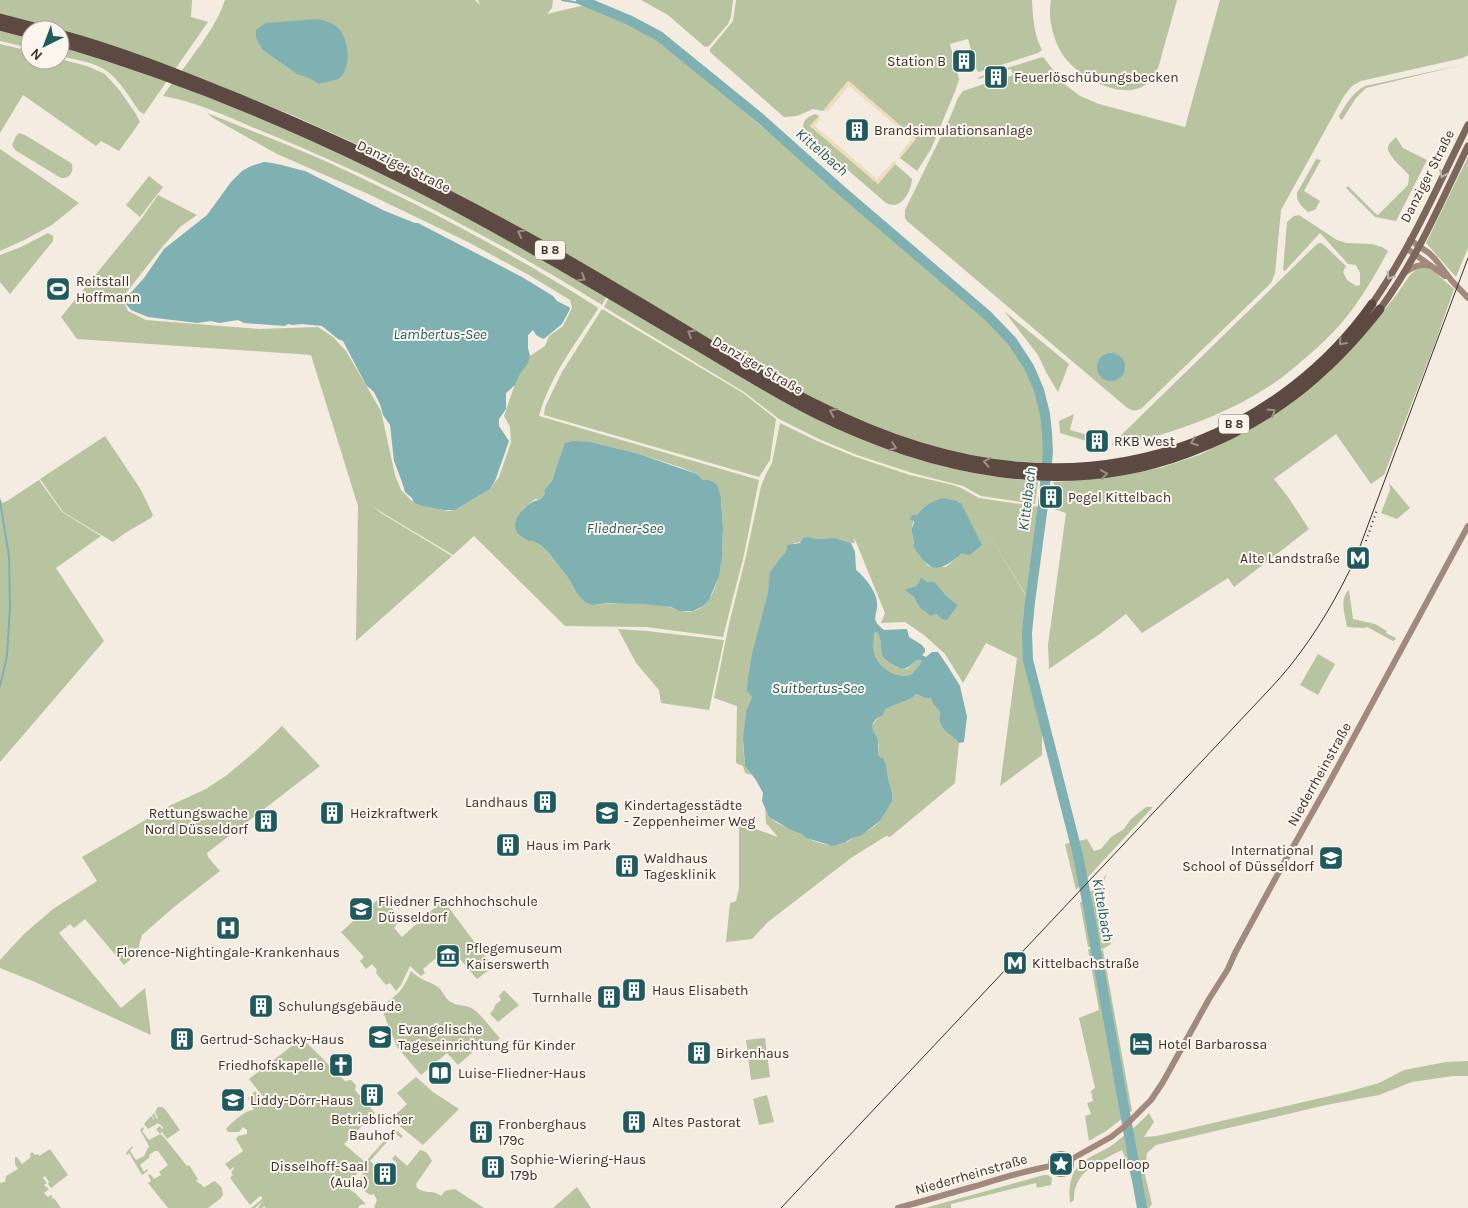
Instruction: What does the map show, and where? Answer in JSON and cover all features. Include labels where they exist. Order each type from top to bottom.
[{"type":"highway","points":[[0,18],[20,23]]},
{"type":"highway","points":[[0,26],[20,31]]},
{"type":"highway","name":"Danziger Straße","points":[[70,37],[193,80],[289,119],[453,196],[521,233],[768,379],[820,407],[866,427],[953,457],[1035,472]]},
{"type":"highway","name":"Danziger Straße","points":[[70,45],[138,67],[197,89],[380,168],[450,203],[517,240],[764,386],[816,414],[872,439],[911,453],[951,464],[992,472],[1056,472],[1097,475],[1138,469],[1175,458],[1212,444],[1246,428],[1278,408],[1314,380],[1341,354],[1380,309]]},
{"type":"highway","name":"Danziger Straße","points":[[1056,472],[1137,460],[1172,450],[1243,420],[1274,400],[1319,365],[1347,336],[1372,304]]},
{"type":"main road","name":"Danziger Straße","points":[[1372,304],[1406,248],[1468,125]]},
{"type":"main road","name":"Danziger Straße","points":[[1380,309],[1419,246],[1468,146]]},
{"type":"main road","name":"Danziger Straße","points":[[1410,240],[1435,259],[1468,298]]},
{"type":"main road","name":"Danziger Straße","points":[[1406,248],[1452,281]]},
{"type":"main road","points":[[1404,273],[1414,266],[1423,264],[1433,267]]},
{"type":"main road","name":"Niederrheinstraße","points":[[1070,1160],[1117,1132],[1133,1119],[1151,1100],[1164,1082],[1209,999],[1228,969],[1468,526]]},
{"type":"main road","name":"Niederrheinstraße","points":[[1056,1154],[1065,1154],[1070,1160],[1069,1171],[1062,1174],[1055,1172],[1051,1166],[1051,1160],[1056,1154]]},
{"type":"main road","name":"Niederrheinstraße","points":[[898,1208],[1007,1175],[1051,1166]]},
{"type":"green space","points":[[0,0],[192,0],[191,17],[208,22],[144,114],[139,111],[121,85],[108,72],[91,64],[70,59],[70,20],[20,20],[20,46],[0,41]]},
{"type":"green space","points":[[225,0],[475,0],[480,5],[478,0],[553,0],[552,8],[547,14],[585,5],[655,36],[986,317],[1008,339],[1028,370],[1040,400],[1045,431],[1045,463],[993,460],[955,453],[915,442],[822,403],[769,375],[523,229],[385,157],[292,115],[181,72],[211,29]]},
{"type":"green space","points":[[641,0],[733,0],[731,17],[728,24],[709,46],[705,47],[668,15]]},
{"type":"green space","points":[[736,0],[1032,0],[1033,20],[1042,50],[1038,53],[979,72],[977,71],[968,39],[950,44],[959,79],[931,149],[917,171],[900,158],[916,139],[848,81],[823,111],[813,109],[797,116],[784,117],[710,52],[710,49],[733,21]]},
{"type":"green space","points":[[1051,0],[1177,0],[1155,74],[1142,87],[1123,90],[1102,85],[1082,74],[1067,60],[1058,46],[1050,20]]},
{"type":"green space","points":[[1220,0],[1468,0],[1468,55],[1463,58],[1361,81],[1352,86],[1344,96],[1281,210],[1275,273],[1271,283],[1142,408],[1138,410],[1129,409],[907,221],[905,210],[963,91],[987,83],[988,85],[1013,75],[1011,69],[978,79],[979,77],[1042,57],[1063,83],[1080,96],[1099,104],[1185,127]]},
{"type":"green space","points":[[0,44],[20,49],[20,70],[70,70],[70,62],[87,66],[105,74],[120,91],[140,122],[119,151],[101,141],[96,146],[23,95],[0,133]]},
{"type":"green space","points":[[1466,64],[1366,88],[1356,98],[1342,120],[1340,119],[1339,116],[1350,99],[1365,86]]},
{"type":"green space","points":[[172,83],[347,155],[416,188],[607,296],[602,305],[480,234],[355,171],[216,112],[190,102],[163,96]]},
{"type":"green space","points":[[207,113],[309,154],[393,193],[530,266],[597,307],[598,309],[550,387],[539,416],[759,480],[744,555],[723,637],[646,627],[565,626],[474,536],[453,555],[370,504],[381,513],[452,556],[356,641],[358,506],[311,355],[77,339],[61,317],[141,219],[158,195],[197,215],[180,227],[122,298],[128,311],[146,320],[259,329],[318,327],[333,337],[346,351],[381,411],[395,475],[401,490],[414,503],[448,511],[455,510],[490,489],[499,477],[511,442],[510,427],[504,416],[515,384],[530,356],[545,346],[549,336],[563,326],[572,308],[570,300],[468,242],[366,193],[277,154]],"holes":[[[591,442],[636,453],[680,467],[697,474],[703,480],[709,480],[721,499],[723,539],[717,583],[704,605],[694,611],[639,603],[592,605],[576,592],[569,579],[549,553],[533,541],[522,510],[535,499],[540,500],[545,492],[544,490],[552,481],[557,468]]]},
{"type":"green space","points":[[815,114],[819,116],[810,126],[878,184],[895,164],[910,177],[912,179],[910,189],[904,199],[896,204],[886,203],[805,133],[803,126],[805,121]]},
{"type":"green space","points":[[19,133],[71,163],[71,174],[61,178],[15,150],[12,145]]},
{"type":"green space","points":[[1396,137],[1403,148],[1427,160],[1396,221],[1375,217],[1346,188],[1348,186],[1378,215],[1408,185],[1409,175],[1388,150],[1389,144]]},
{"type":"green space","points":[[0,149],[79,203],[52,225],[0,251]]},
{"type":"green space","points":[[1468,157],[1468,248],[1456,277],[1426,243]]},
{"type":"green space","points":[[1316,159],[1321,160],[1304,191],[1320,201],[1315,210],[1308,212],[1298,201],[1297,193]]},
{"type":"green space","points":[[149,176],[163,187],[140,217],[126,205]]},
{"type":"green space","points":[[1299,215],[1337,240],[1347,243],[1372,244],[1388,251],[1368,286],[1344,320],[1334,332],[1289,372],[1242,402],[1214,416],[1170,432],[1111,445],[1317,244],[1323,244],[1346,266],[1343,272],[1347,280],[1356,286],[1360,285],[1360,273],[1356,265],[1348,264],[1320,233],[1285,271],[1283,270],[1287,222],[1294,216]]},
{"type":"green space","points":[[48,233],[53,236],[53,241],[10,294],[0,282],[0,255]]},
{"type":"green space","points":[[1419,267],[1432,270],[1454,289],[1384,475],[1371,484],[1336,434],[1274,479],[1309,529],[1234,587],[1228,578],[1142,633],[1126,614],[1049,669],[1048,645],[1066,513],[1051,508],[1056,490],[1053,482],[1083,480],[1160,468],[1199,455],[1239,435],[1281,410],[1326,375],[1370,328],[1410,275]]},
{"type":"green space","points":[[609,297],[762,389],[910,457],[990,476],[1038,482],[1035,504],[981,496],[963,486],[912,473],[857,455],[819,439],[779,419],[744,392],[604,307]]},
{"type":"green space","points":[[602,309],[743,393],[776,419],[770,460],[759,477],[544,415],[545,407],[562,372]]},
{"type":"green space","points":[[1004,311],[1069,364],[1058,392],[1038,355]]},
{"type":"green space","points":[[1074,414],[1070,430],[1091,436],[1090,442],[1060,433],[1059,421]]},
{"type":"green space","points":[[780,423],[856,457],[910,475],[953,485],[979,498],[1041,507],[1029,600],[986,530],[1029,601],[1026,659],[1044,732],[1042,735],[1042,755],[1000,786],[1017,658],[986,643],[963,683],[945,654],[924,635],[905,622],[881,623],[885,613],[854,537],[855,543],[835,538],[804,538],[802,542],[794,543],[772,569],[753,649],[752,697],[746,711],[743,745],[745,766],[752,775],[745,773],[743,766],[736,763],[737,706],[714,698],[761,486],[772,463]],"holes":[[[925,507],[966,555],[961,554],[946,567],[928,566],[913,546],[913,522],[918,513]],[[921,577],[927,582],[935,582],[958,605],[938,616],[920,608],[908,588],[917,585]]]},
{"type":"green space","points":[[105,436],[141,490],[153,515],[113,542],[63,512],[40,479]]},
{"type":"green space","points":[[39,480],[62,512],[101,536],[56,568],[104,641],[0,762],[0,497],[2,503],[7,501]]},
{"type":"green space","points":[[1389,483],[1410,508],[1397,519],[1381,513],[1390,490]]},
{"type":"green space","points":[[1349,590],[1353,619],[1375,624],[1396,638],[1395,640],[1393,641],[1367,627],[1347,627],[1343,602]]},
{"type":"green space","points":[[618,629],[724,640],[709,710],[661,703],[659,690],[636,663]]},
{"type":"green space","points":[[877,632],[880,636],[882,654],[885,660],[898,668],[907,669],[917,660],[922,661],[912,674],[901,676],[895,674],[879,663],[874,650],[874,633]]},
{"type":"green space","points":[[1318,654],[1335,664],[1318,695],[1300,685]]},
{"type":"green space","points":[[916,694],[925,698],[931,698],[940,712],[939,718],[944,730],[959,743],[955,783],[890,837],[886,836],[851,858],[768,922],[752,939],[726,942],[730,903],[736,901],[739,888],[739,826],[744,825],[778,837],[766,823],[765,807],[767,813],[774,821],[820,843],[835,845],[845,843],[868,831],[880,821],[892,792],[886,764],[878,754],[879,746],[872,725],[885,709],[912,698]]},
{"type":"green space","points":[[282,726],[320,766],[207,853],[208,857],[220,871],[142,935],[138,953],[124,965],[85,919],[74,928],[70,924],[59,933],[121,1008],[145,988],[151,1035],[0,968],[0,960],[24,934],[53,909],[97,881],[82,857],[171,805],[206,789],[227,775]]},
{"type":"green space","points":[[1146,807],[1153,807],[1076,890],[1065,844],[1087,839],[1094,851],[1101,849],[1111,837],[1124,829],[1131,819]]},
{"type":"green space","points":[[1107,874],[1101,887],[1100,897],[1111,944],[1103,949],[1088,947],[1080,903]]},
{"type":"green space","points":[[382,896],[396,913],[393,917],[398,923],[394,928],[402,937],[443,900],[493,967],[477,979],[447,944],[441,949],[442,953],[423,969],[425,973],[421,976],[410,966],[396,991],[390,983],[386,985],[376,973],[377,970],[372,964],[366,969],[360,961],[364,957],[341,932]]},
{"type":"green space","points":[[1088,949],[1103,950],[1132,1111],[1106,1131],[1089,1141],[1085,1116],[1091,1114],[1087,1103],[1093,1101],[1091,1091],[1095,1088],[1079,1018],[1099,1010]]},
{"type":"green space","points":[[411,971],[438,987],[451,1002],[470,1007],[476,1011],[500,1038],[497,1041],[499,1044],[492,1050],[483,1043],[458,1065],[447,1053],[421,1075],[397,1047],[381,1007],[399,992]]},
{"type":"green space","points":[[504,990],[519,1005],[498,1022],[490,1014],[495,1005],[501,1000],[499,996]]},
{"type":"green space","points":[[302,1038],[345,1081],[351,1080],[356,1085],[355,1090],[375,1113],[344,1144],[365,1162],[395,1129],[403,1136],[401,1138],[395,1133],[370,1161],[381,1171],[375,1177],[384,1183],[394,1171],[392,1169],[397,1163],[392,1159],[395,1155],[407,1166],[420,1150],[424,1151],[432,1161],[416,1184],[417,1188],[441,1196],[445,1191],[455,1189],[484,1208],[375,1208],[377,1200],[374,1194],[370,1195],[360,1184],[361,1177],[368,1165],[358,1171],[350,1188],[366,1204],[360,1205],[358,1208],[265,1208],[265,1206],[258,1208],[263,1201],[255,1208],[251,1208],[262,1197],[260,1196],[250,1205],[230,1178],[233,1175],[231,1172],[234,1169],[233,1167],[230,1170],[225,1164],[243,1151],[236,1139],[238,1136],[247,1134],[247,1130],[243,1127],[239,1132],[228,1132],[226,1129],[244,1114],[254,1110],[248,1098],[255,1091],[259,1097],[255,1105],[264,1098],[249,1079]]},
{"type":"green space","points":[[765,1038],[770,1077],[751,1080],[746,1040]]},
{"type":"green space","points":[[1468,1061],[1468,1076],[1453,1076],[1412,1082],[1379,1095],[1326,1105],[1156,1145],[1147,1153],[1145,1175],[1152,1204],[1149,1208],[1143,1208],[1139,1201],[1122,1150],[1097,1163],[1083,1174],[1075,1190],[1074,1200],[1070,1203],[1071,1180],[1079,1165],[1111,1146],[1149,1113],[1154,1122],[1144,1137],[1157,1136],[1347,1092],[1379,1083],[1404,1070],[1446,1062]]},
{"type":"green space","points":[[416,1077],[433,1092],[459,1109],[423,1145],[391,1119],[407,1104],[397,1093]]},
{"type":"green space","points":[[767,1095],[774,1122],[759,1125],[753,1099]]},
{"type":"green space","points":[[158,1107],[165,1109],[180,1130],[167,1139],[162,1132],[160,1134],[156,1129],[160,1126],[162,1130],[163,1127],[158,1123],[148,1129],[144,1124],[151,1116],[155,1121],[152,1115],[154,1113],[158,1118],[155,1112]]},
{"type":"green space","points":[[143,1127],[142,1131],[149,1140],[160,1134],[163,1136],[187,1166],[189,1165],[198,1179],[196,1181],[203,1187],[215,1181],[222,1188],[223,1195],[220,1199],[208,1208],[168,1208],[148,1183],[151,1181],[148,1175],[150,1174],[154,1179],[161,1175],[159,1172],[168,1165],[158,1151],[149,1155],[150,1157],[140,1165],[144,1172],[147,1169],[148,1171],[142,1175],[129,1153],[127,1155],[126,1153],[132,1146],[130,1151],[136,1160],[144,1156],[149,1146],[140,1130]]},
{"type":"green space","points":[[50,1149],[68,1175],[51,1188],[45,1176],[43,1178],[47,1183],[44,1185],[49,1189],[44,1193],[48,1197],[51,1195],[53,1197],[51,1198],[54,1198],[61,1208],[0,1208],[0,1183],[5,1182],[6,1176],[18,1169],[15,1164],[15,1157],[22,1164],[31,1157],[30,1154],[32,1152],[39,1156]]},
{"type":"green space","points":[[1044,1175],[1052,1178],[1051,1185],[1037,1188],[1036,1183],[951,1204],[951,1208],[925,1208]]},
{"type":"green space","points":[[577,1187],[591,1208],[553,1208]]},
{"type":"sand","points":[[849,81],[916,139],[900,158],[899,155],[912,139],[849,86],[828,111],[823,111]]},
{"type":"sand","points":[[819,116],[820,119],[815,126],[877,179],[894,161],[896,163],[878,184],[810,126]]},
{"type":"water","points":[[318,19],[327,21],[339,29],[345,40],[348,55],[345,69],[338,79],[319,84],[297,74],[263,50],[256,38],[256,30],[266,23]]},
{"type":"water","name":"Lambertus-See","points":[[264,162],[305,171],[385,211],[418,223],[522,277],[569,307],[570,309],[562,324],[545,338],[543,339],[536,335],[533,330],[528,335],[530,356],[528,363],[515,385],[506,393],[506,409],[499,419],[499,426],[509,441],[495,481],[490,489],[455,510],[443,510],[414,503],[412,498],[405,492],[394,461],[390,425],[383,415],[374,392],[366,385],[343,341],[322,326],[288,324],[285,326],[244,323],[238,320],[219,323],[211,321],[197,323],[148,317],[131,310],[125,303],[127,297],[144,278],[164,249],[207,215],[231,182],[242,171]]},
{"type":"water","points":[[1111,353],[1121,357],[1125,367],[1121,377],[1111,381],[1101,377],[1097,367],[1101,357]]},
{"type":"water","name":"Fliedner-See","points":[[573,441],[591,442],[636,453],[697,474],[703,480],[715,483],[721,498],[722,558],[719,576],[709,600],[703,606],[693,611],[679,611],[671,607],[644,604],[609,603],[592,605],[585,602],[576,592],[569,579],[542,546],[518,534],[515,525],[518,517],[528,505],[536,500],[540,500],[545,493],[544,490],[552,481],[565,443]]},
{"type":"water","points":[[942,498],[961,503],[982,545],[970,555],[961,554],[946,565],[934,567],[924,561],[913,546],[912,530],[914,521],[910,520],[912,515],[917,515],[925,507]]},
{"type":"water","name":"Suitbertus-See","points":[[803,538],[835,538],[851,543],[855,552],[856,570],[863,576],[875,594],[877,608],[875,620],[879,626],[884,630],[907,629],[909,637],[925,649],[922,655],[926,657],[932,652],[938,652],[960,686],[967,717],[964,742],[959,743],[944,730],[939,718],[940,712],[931,698],[925,698],[916,694],[912,698],[885,709],[883,715],[878,717],[872,727],[878,739],[878,754],[886,764],[892,801],[880,821],[862,835],[833,846],[806,838],[769,817],[762,801],[763,793],[745,766],[743,739],[746,711],[752,697],[747,691],[748,678],[753,649],[768,592],[770,573],[787,550],[787,545],[800,543]],"holes":[[[877,632],[879,634],[882,655],[890,663],[904,669],[917,660],[922,661],[912,674],[901,676],[889,671],[879,663],[874,652],[874,633]]]},
{"type":"water","points":[[921,577],[927,582],[935,582],[958,605],[947,620],[942,619],[936,614],[931,616],[920,608],[913,596],[905,590],[916,586]]},
{"type":"waterway","points":[[562,0],[586,3]]},
{"type":"waterway","name":"Kittelbach","points":[[581,0],[629,20],[659,36],[760,118],[987,315],[1012,341],[1029,367],[1039,390],[1045,414],[1048,452],[1027,633],[1028,660],[1077,851],[1142,1208]]},
{"type":"waterway","points":[[0,501],[9,556],[10,606],[7,656],[0,686]]},
{"type":"tram line","points":[[781,1208],[1271,688],[1300,653],[1342,586],[1356,557],[1468,258]]},
{"type":"railway","points":[[1366,541],[1377,510]]},
{"type":"place","name":"Station B","points":[[964,61]]},
{"type":"place","name":"Feuerlöschübungsbecken","points":[[996,77]]},
{"type":"place","name":"Brandsimulationsanlage","points":[[857,130]]},
{"type":"place","name":"Reitstall Hoffmann","points":[[58,289]]},
{"type":"place","name":"RKB West","points":[[1097,441]]},
{"type":"place","name":"Pegel Kittelbach","points":[[1051,497]]},
{"type":"place","name":"Alte Landstraße","points":[[1358,558]]},
{"type":"place","name":"Landhaus","points":[[545,802]]},
{"type":"place","name":"Heizkraftwerk","points":[[332,813]]},
{"type":"place","name":"Kindertagesstädte - Zeppenheimer Weg","points":[[607,813]]},
{"type":"place","name":"Rettungswache Nord Düsseldorf","points":[[266,821]]},
{"type":"place","name":"Haus im Park","points":[[508,845]]},
{"type":"place","name":"International School of Düsseldorf","points":[[1331,858]]},
{"type":"place","name":"Waldhaus Tagesklinik","points":[[627,866]]},
{"type":"place","name":"Fliedner Fachhochschule Düsseldorf","points":[[361,909]]},
{"type":"place","name":"Florence-Nightingale-Krankenhaus","points":[[228,928]]},
{"type":"place","name":"Pflegemuseum Kaiserswerth","points":[[448,956]]},
{"type":"place","name":"Kittelbachstraße","points":[[1015,963]]},
{"type":"place","name":"Haus Elisabeth","points":[[634,990]]},
{"type":"place","name":"Turnhalle","points":[[609,997]]},
{"type":"place","name":"Schulungsgebäude","points":[[261,1006]]},
{"type":"place","name":"Evangelische Tageseinrichtung für Kinder","points":[[380,1037]]},
{"type":"place","name":"Gertrud-Schacky-Haus","points":[[182,1039]]},
{"type":"place","name":"Hotel Barbarossa","points":[[1141,1044]]},
{"type":"place","name":"Birkenhaus","points":[[699,1053]]},
{"type":"place","name":"Friedhofskapelle","points":[[341,1065]]},
{"type":"place","name":"Luise-Fliedner-Haus","points":[[440,1073]]},
{"type":"place","name":"Betrieblicher Bauhof","points":[[372,1095]]},
{"type":"place","name":"Liddy-Dörr-Haus","points":[[233,1100]]},
{"type":"place","name":"Altes Pastorat","points":[[634,1122]]},
{"type":"place","name":"Fronberghaus 179c","points":[[481,1132]]},
{"type":"place","name":"Doppelloop","points":[[1061,1164]]},
{"type":"place","name":"Sophie-Wiering-Haus 179b","points":[[493,1167]]},
{"type":"place","name":"Disselhoff-Saal (Aula)","points":[[385,1174]]}]
